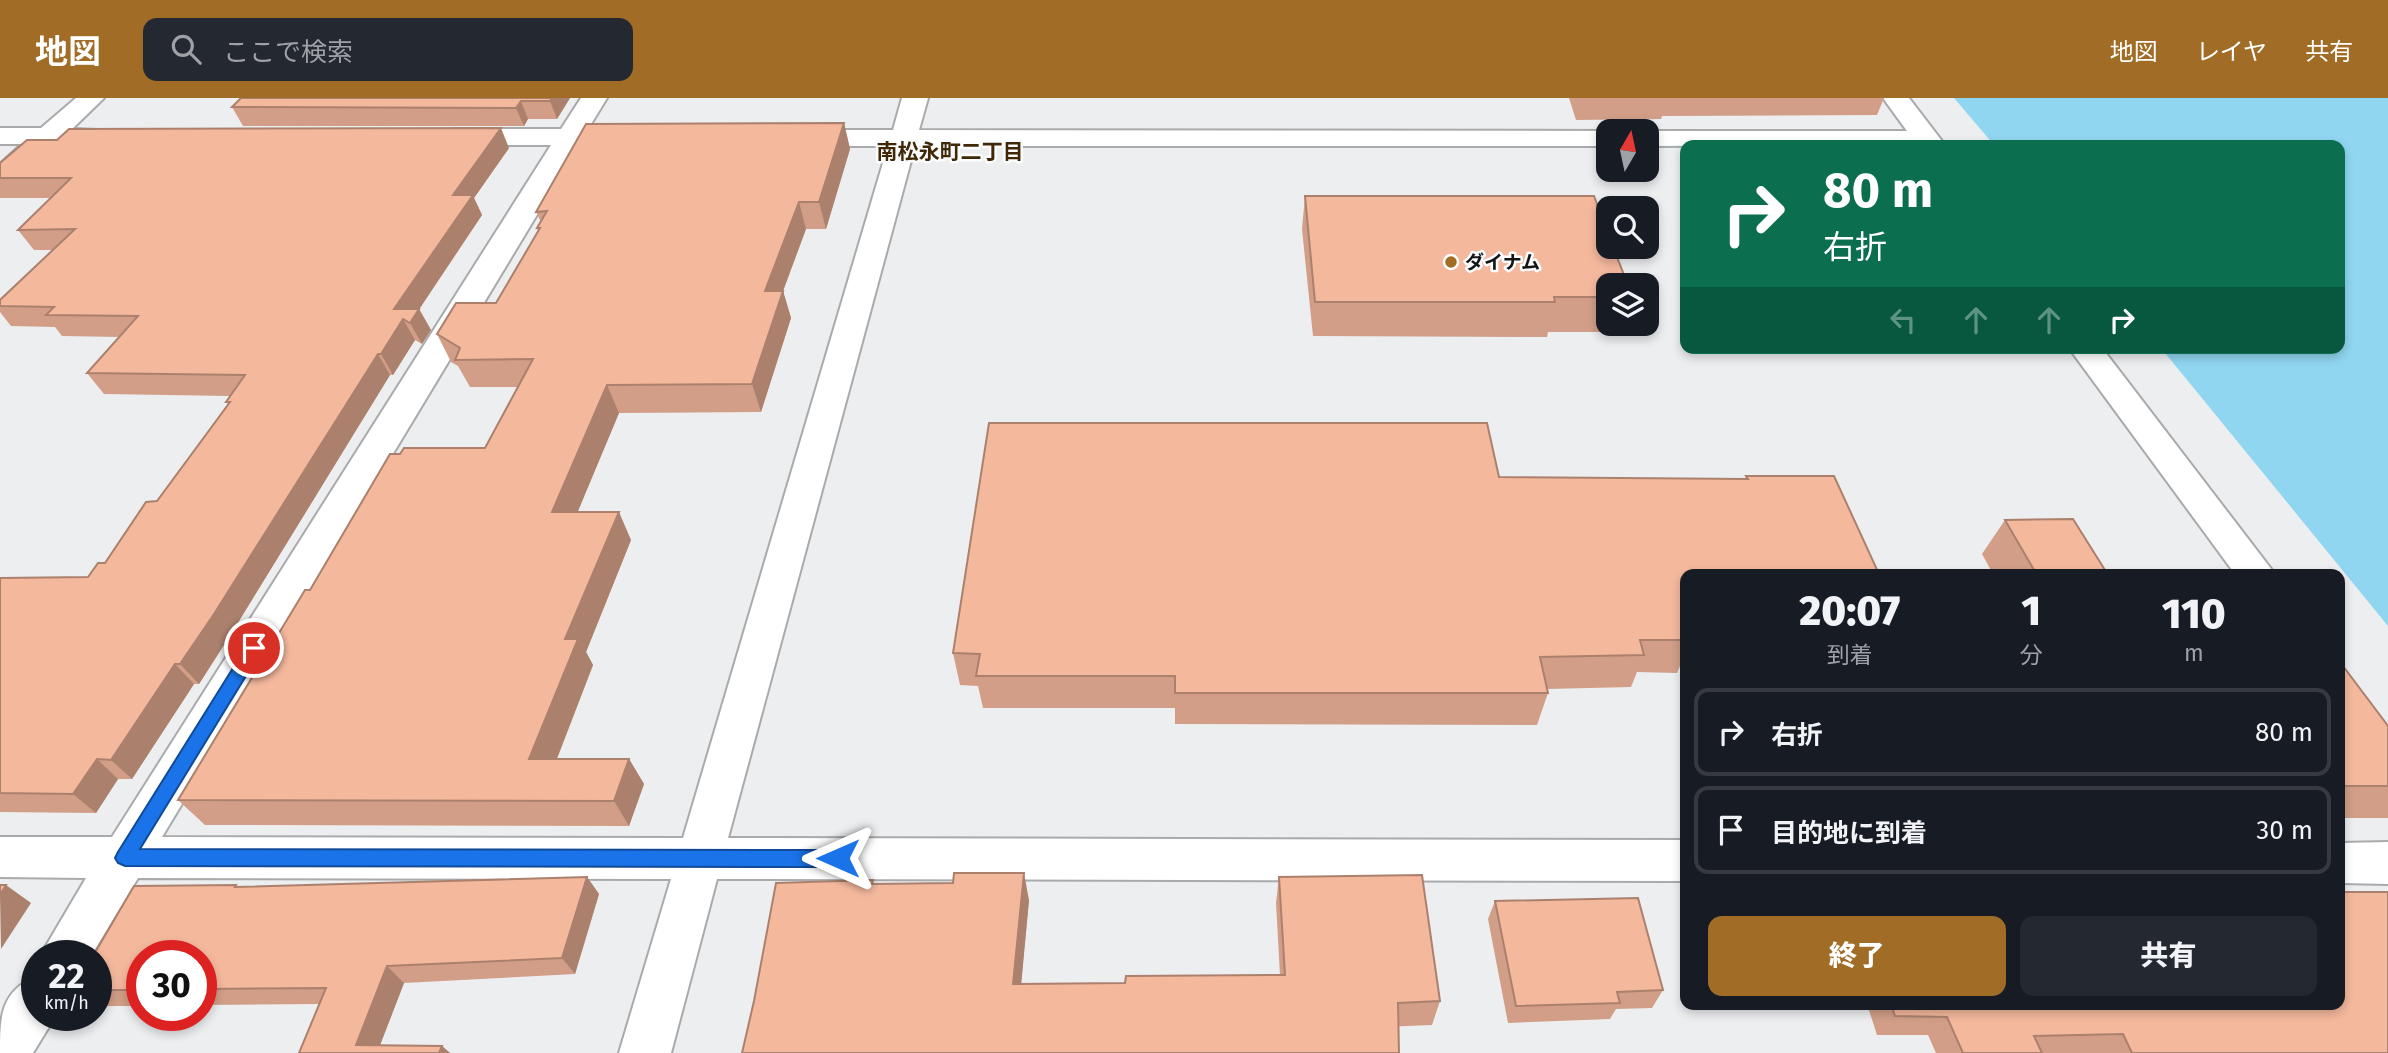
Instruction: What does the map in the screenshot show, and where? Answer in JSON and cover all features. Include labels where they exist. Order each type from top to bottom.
[{"type":"street","points":[[0,178],[91,98]]},
{"type":"street","points":[[74,940],[594,98]]},
{"type":"street","points":[[645,1053],[915,98]]},
{"type":"street","points":[[1896,98],[1928,140]]},
{"type":"street","points":[[0,136],[143,137]]},
{"type":"street","points":[[432,137],[653,137]]},
{"type":"street","points":[[778,138],[1596,138]]},
{"type":"street","points":[[1659,138],[1788,140]]},
{"type":"street","points":[[2090,354],[2252,569]]},
{"type":"street","points":[[0,857],[1680,861]]},
{"type":"street","points":[[2345,863],[2388,863]]},
{"type":"street","points":[[4,1053],[21,1026]]},
{"type":"water","points":[[1954,98],[2388,98],[2388,626],[2345,573],[2345,569],[2341,569],[2166,354],[2345,354],[2345,140],[1990,140]]},
{"type":"building","points":[[241,98],[552,98],[550,101],[521,101],[516,108],[232,107]]},
{"type":"building","points":[[844,123],[819,202],[799,202],[765,291],[783,291],[752,384],[607,385],[552,512],[619,512],[565,639],[578,639],[529,759],[629,759],[614,801],[178,800],[305,590],[310,590],[390,454],[400,454],[404,448],[485,448],[533,359],[455,360],[460,348],[437,334],[456,303],[496,303],[540,228],[537,228],[547,211],[536,212],[586,124]]},
{"type":"building","points":[[501,128],[453,195],[473,195],[394,309],[419,309],[410,323],[403,319],[381,354],[378,354],[214,614],[180,664],[175,664],[111,760],[97,759],[73,794],[0,793],[0,578],[88,577],[98,563],[105,563],[146,502],[157,501],[230,402],[226,402],[245,375],[87,373],[138,316],[46,315],[54,307],[0,306],[0,300],[75,229],[18,230],[71,178],[0,178],[0,163],[27,140],[57,140],[69,129]]},
{"type":"building","name":"ダイナム","points":[[1305,196],[1594,196],[1596,259],[1618,259],[1623,273],[1596,273],[1596,297],[1554,297],[1555,302],[1315,302]]},
{"type":"building","points":[[989,423],[1487,423],[1499,477],[1748,479],[1746,476],[1834,476],[1877,569],[1680,569],[1680,640],[1640,640],[1644,655],[1540,657],[1548,693],[1175,693],[1175,676],[976,676],[980,654],[953,653]]},
{"type":"building","points":[[2073,519],[2104,569],[2033,569],[2005,520]]},
{"type":"building","points":[[2345,669],[2388,726],[2388,786],[2345,786]]},
{"type":"building","points":[[954,873],[1024,873],[1013,984],[1125,983],[1126,976],[1285,975],[1279,877],[1422,875],[1440,1001],[1398,1003],[1399,1053],[742,1053],[776,883],[873,880],[872,884],[953,883]]},
{"type":"building","points":[[587,877],[562,958],[387,966],[356,1045],[442,1046],[439,1053],[299,1053],[326,988],[217,989],[217,940],[126,940],[126,990],[112,990],[112,940],[102,940],[134,886],[236,885],[235,887]]},
{"type":"building","points":[[2345,892],[2388,892],[2388,1053],[2132,1053],[2123,1034],[2034,1036],[2042,1053],[1963,1053],[1947,1017],[1895,1016],[1893,1010],[2345,1010]]},
{"type":"building","points":[[1638,898],[1663,990],[1617,992],[1620,1003],[1516,1006],[1495,901]]},
{"type":"place","name":"ダイナム","points":[[1451,262]]},
{"type":"district","name":"南松永町二丁目","points":[[950,152]]},
{"type":"route","points":[[254,648],[125,858],[838,858]]}]
